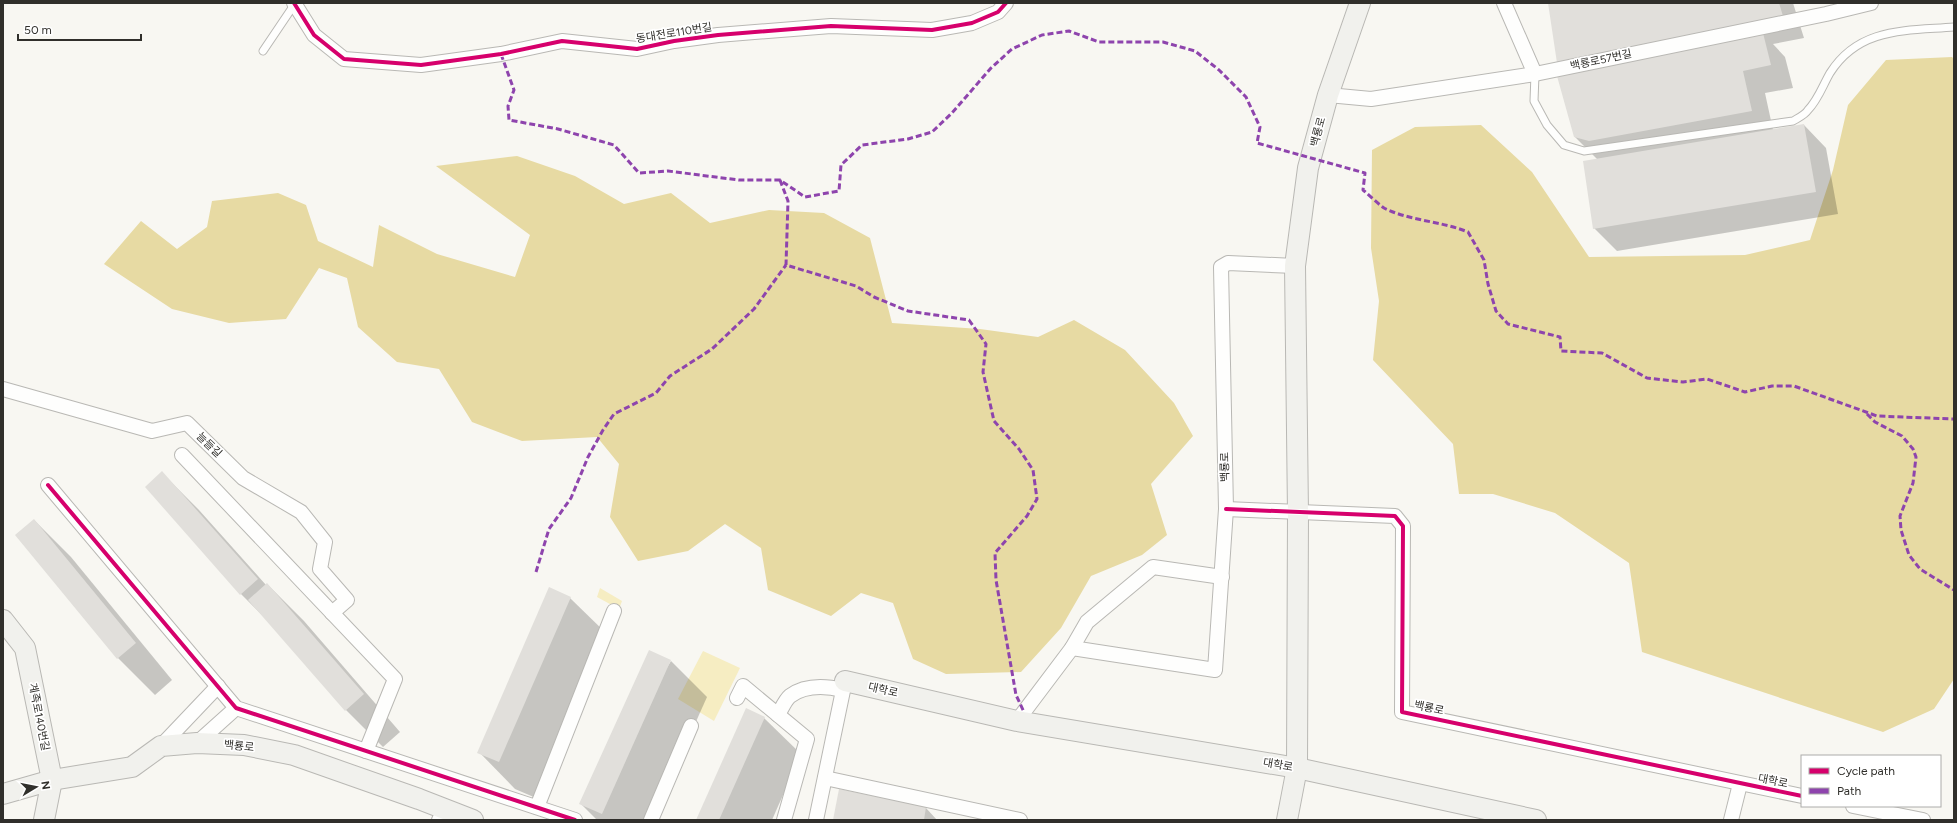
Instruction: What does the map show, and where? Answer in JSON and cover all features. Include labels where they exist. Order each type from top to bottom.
[{"type":"main road","name":"백룡로","points":[[1287,820],[1297,768],[1298,513],[1296,266],[1308,168],[1328,95],[1360,3]]},
{"type":"main road","name":"계족로140번길","points":[[3,620],[25,648],[52,780],[44,820]]},
{"type":"main road","name":"대학로","points":[[844,686],[1017,721],[1297,768],[1536,820]]},
{"type":"main road","name":"백룡로","points":[[161,746],[197,743],[244,746],[294,755],[442,815],[473,820]]},
{"type":"main road","points":[[3,794],[52,780],[132,767],[161,746]]},
{"type":"street","name":"동대전로110번길","points":[[294,4],[314,35],[344,59],[421,65],[501,54],[562,41],[637,49],[674,41],[718,35],[831,26],[932,30],[972,23],[998,12],[1006,3]]},
{"type":"street","points":[[1504,3],[1535,74]]},
{"type":"street","name":"백룡로57번길","points":[[1328,95],[1370,99],[1535,74],[1823,8],[1871,3]]},
{"type":"street","name":"백룡로","points":[[1072,648],[1215,670],[1226,509],[1221,267],[1228,263],[1296,266]]},
{"type":"street","name":"늘들길","points":[[3,390],[152,431],[187,424],[243,478],[301,512],[325,542],[320,569],[347,600],[332,613]]},
{"type":"street","points":[[182,455],[395,679],[366,751]]},
{"type":"street","points":[[48,485],[236,708],[575,820]]},
{"type":"street","points":[[1226,509],[1298,513]]},
{"type":"street","name":"백룡로","points":[[1298,513],[1395,516],[1403,526],[1402,712],[1740,784]]},
{"type":"street","points":[[1017,721],[1072,648],[1087,622],[1152,567],[1222,577]]},
{"type":"street","points":[[537,807],[614,611]]},
{"type":"street","points":[[161,746],[218,686]]},
{"type":"street","points":[[737,698],[743,686],[807,739],[784,820]]},
{"type":"street","points":[[778,715],[789,697],[808,688],[832,688],[844,686],[816,820]]},
{"type":"street","points":[[197,743],[236,708]]},
{"type":"street","points":[[651,820],[690,726]]},
{"type":"street","points":[[825,778],[1020,820]]},
{"type":"street","points":[[1731,820],[1740,784]]},
{"type":"street","name":"대학로","points":[[1740,784],[1801,796]]},
{"type":"street","points":[[1858,807],[1923,820]]},
{"type":"lane","points":[[263,51],[294,4]]},
{"type":"lane","points":[[1535,74],[1534,101],[1547,125],[1564,145],[1584,151],[1793,121],[1808,110],[1831,71],[1847,52],[1859,43],[1879,35],[1903,31],[1954,27]]},
{"type":"shaded area","points":[[1952,57],[1954,59],[1954,679],[1934,709],[1883,732],[1642,652],[1629,563],[1555,513],[1493,494],[1459,494],[1453,444],[1373,360],[1379,301],[1371,248],[1372,150],[1415,127],[1481,125],[1532,172],[1589,257],[1745,255],[1810,240],[1833,170],[1848,105],[1886,60]]},
{"type":"shaded area","points":[[517,156],[575,176],[624,204],[671,193],[710,223],[769,210],[824,213],[870,238],[892,323],[980,329],[1038,337],[1074,320],[1125,350],[1174,403],[1193,436],[1151,484],[1167,535],[1142,555],[1091,576],[1061,628],[1021,672],[946,674],[913,659],[893,603],[861,593],[831,616],[768,590],[761,548],[725,524],[688,551],[638,561],[610,517],[619,464],[597,437],[522,441],[472,422],[439,369],[397,362],[358,327],[347,278],[319,268],[286,319],[229,323],[172,309],[104,264],[141,221],[177,249],[207,227],[212,201],[278,193],[306,205],[318,241],[373,267],[379,225],[437,254],[515,277],[530,235],[436,166]]},
{"type":"shaded area","points":[[600,588],[622,601],[619,609],[597,597]]},
{"type":"shaded area","points":[[703,651],[740,668],[714,721],[678,699]]},
{"type":"building","points":[[1548,3],[1779,3],[1783,16],[1557,63]]},
{"type":"building","points":[[1763,33],[1771,65],[1743,71],[1752,111],[1589,141],[1574,137],[1557,76]]},
{"type":"building","points":[[1804,124],[1816,192],[1593,229],[1583,161]]},
{"type":"building","points":[[162,471],[258,579],[240,595],[145,487]]},
{"type":"building","points":[[34,519],[136,643],[117,659],[15,535]]},
{"type":"building","points":[[267,583],[364,694],[345,711],[248,600]]},
{"type":"building","points":[[549,587],[571,597],[499,762],[477,753]]},
{"type":"building","points":[[649,650],[671,660],[602,814],[579,804]]},
{"type":"building","points":[[746,708],[765,717],[719,820],[696,820]]},
{"type":"building","points":[[839,789],[926,807],[924,820],[833,820]]},
{"type":"marked path","points":[[501,54],[514,90],[508,106],[509,120],[558,129],[614,145],[639,173],[668,171],[739,180],[780,180],[805,197],[839,191],[841,165],[862,145],[908,139],[932,132],[952,113],[991,68],[1012,49],[1042,35],[1069,31],[1099,42],[1163,42],[1195,51],[1219,70],[1246,97],[1260,127],[1257,143],[1365,173],[1363,190],[1384,208],[1404,216],[1447,225],[1468,232],[1484,260],[1488,284],[1496,311],[1508,324],[1560,337],[1561,351],[1602,353],[1647,378],[1683,382],[1707,379],[1745,392],[1772,386],[1794,386],[1877,416],[1954,419]]},
{"type":"marked path","points":[[780,180],[788,201],[786,265],[856,286],[874,297],[908,311],[969,320],[986,344],[983,372],[994,421],[1019,449],[1033,470],[1037,499],[1027,516],[995,553],[996,580],[1016,695],[1024,712]]},
{"type":"marked path","points":[[536,572],[549,529],[571,498],[588,457],[614,414],[656,393],[670,376],[712,349],[754,309],[786,265]]},
{"type":"marked path","points":[[1867,414],[1875,422],[1902,436],[1913,449],[1916,457],[1913,483],[1900,516],[1901,530],[1909,555],[1920,569],[1954,590]]},
{"type":"cycle path","points":[[294,3],[314,35],[344,59],[421,65],[501,54],[562,41],[637,49],[674,41],[718,35],[831,26],[932,30],[972,23],[998,12],[1006,3]]},
{"type":"cycle path","points":[[48,485],[236,708],[575,820]]},
{"type":"cycle path","points":[[1226,509],[1395,516],[1403,526],[1402,712],[1801,796]]}]
